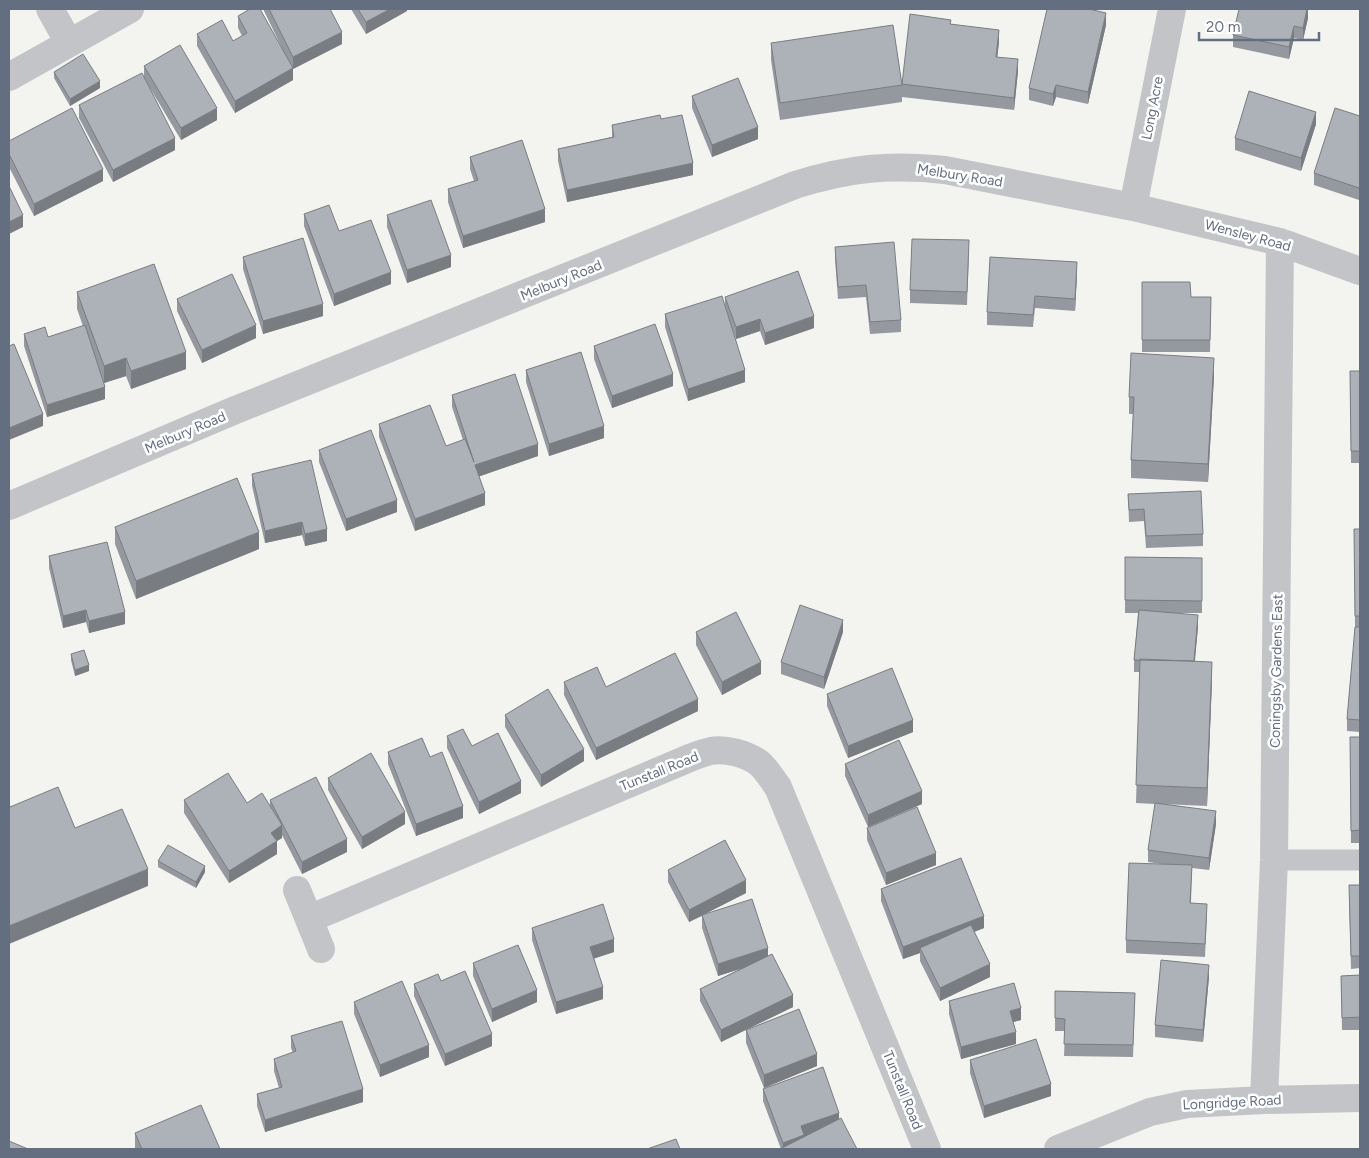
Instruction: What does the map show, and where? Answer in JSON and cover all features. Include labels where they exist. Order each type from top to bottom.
[{"type":"street","points":[[50,9],[69,43]]},
{"type":"street","points":[[9,76],[130,9]]},
{"type":"street","name":"Long Acre","points":[[1133,207],[1172,9]]},
{"type":"street","name":"Melbury Road","points":[[9,506],[233,411],[795,185],[815,179],[862,169],[916,167],[945,170],[1133,207]]},
{"type":"street","name":"Wensley Road","points":[[1133,207],[1280,242],[1360,271]]},
{"type":"street","name":"Coningsby Gardens East","points":[[1264,1100],[1274,860],[1280,242]]},
{"type":"street","name":"Tunstall Road","points":[[309,919],[692,756],[712,750],[727,750],[742,755],[757,762],[778,787],[927,1149]]},
{"type":"street","points":[[297,890],[321,949]]},
{"type":"street","name":"Longridge Road","points":[[1058,1149],[1128,1120],[1166,1107],[1264,1100],[1360,1098]]},
{"type":"lane","points":[[1274,860],[1360,860]]},
{"type":"building","points":[[250,9],[260,9],[293,68],[235,101],[197,34],[222,20],[233,41],[247,33],[238,16]]},
{"type":"building","points":[[269,9],[330,9],[342,32],[293,57]]},
{"type":"building","points":[[358,9],[390,9],[366,22]]},
{"type":"building","points":[[1047,9],[1089,9],[1106,13],[1088,92],[1056,85],[1053,94],[1029,88]]},
{"type":"building","points":[[1239,9],[1307,9],[1303,28],[1294,26],[1289,47],[1233,35]]},
{"type":"building","points":[[910,14],[951,20],[950,24],[999,30],[996,57],[1018,59],[1014,98],[902,84]]},
{"type":"building","points":[[893,25],[902,85],[780,103],[771,43]]},
{"type":"building","points":[[180,45],[217,108],[181,128],[144,66]]},
{"type":"building","points":[[83,54],[100,81],[70,99],[54,72]]},
{"type":"building","points":[[142,73],[175,138],[113,170],[79,105]]},
{"type":"building","points":[[738,78],[758,127],[712,145],[692,96]]},
{"type":"building","points":[[1249,91],[1316,112],[1301,158],[1235,138]]},
{"type":"building","points":[[72,108],[103,169],[34,204],[9,154],[9,141]]},
{"type":"building","points":[[1335,108],[1360,116],[1359,188],[1314,173]]},
{"type":"building","points":[[660,115],[661,119],[682,115],[693,163],[567,190],[558,149],[614,137],[612,125]]},
{"type":"building","points":[[522,140],[545,209],[463,236],[448,189],[478,180],[470,157]]},
{"type":"building","points":[[9,186],[23,215],[9,222]]},
{"type":"building","points":[[431,200],[451,255],[407,270],[387,215]]},
{"type":"building","points":[[329,205],[339,231],[371,220],[391,272],[334,294],[304,214]]},
{"type":"building","points":[[303,238],[323,304],[263,321],[243,257]]},
{"type":"building","points":[[912,239],[969,240],[967,292],[910,290]]},
{"type":"building","points":[[894,242],[901,320],[870,322],[866,285],[838,287],[835,247]]},
{"type":"building","points":[[990,257],[1077,262],[1075,299],[1035,296],[1033,315],[987,312]]},
{"type":"building","points":[[154,264],[186,352],[131,371],[126,358],[104,366],[77,292]]},
{"type":"building","points":[[798,271],[814,316],[765,333],[760,319],[736,327],[725,297]]},
{"type":"building","points":[[232,274],[256,325],[202,350],[177,299]]},
{"type":"building","points":[[1142,282],[1190,282],[1191,297],[1211,297],[1210,340],[1142,340]]},
{"type":"building","points":[[722,296],[745,370],[688,389],[665,314]]},
{"type":"building","points":[[655,324],[673,374],[612,396],[594,346]]},
{"type":"building","points":[[85,325],[105,387],[47,405],[24,334],[45,327],[48,337]]},
{"type":"building","points":[[14,344],[43,414],[9,428],[9,346]]},
{"type":"building","points":[[581,352],[604,426],[549,444],[526,370]]},
{"type":"building","points":[[1131,353],[1214,358],[1208,464],[1131,460],[1134,397],[1129,397]]},
{"type":"building","points":[[1350,371],[1360,371],[1360,451],[1351,451]]},
{"type":"building","points":[[515,374],[538,444],[475,465],[485,493],[415,519],[379,424],[430,405],[446,446],[465,439],[474,462],[452,395]]},
{"type":"building","points":[[371,430],[397,500],[346,519],[319,450]]},
{"type":"building","points":[[311,460],[327,529],[305,534],[302,522],[265,531],[252,474]]},
{"type":"building","points":[[237,478],[259,532],[136,581],[115,527]]},
{"type":"building","points":[[1201,491],[1203,534],[1146,536],[1144,509],[1129,510],[1128,494]]},
{"type":"building","points":[[1354,529],[1360,529],[1360,616],[1355,616]]},
{"type":"building","points":[[107,542],[125,612],[89,621],[86,610],[63,616],[49,556]]},
{"type":"building","points":[[1125,557],[1202,558],[1202,601],[1125,600]]},
{"type":"building","points":[[800,605],[843,620],[824,677],[781,662]]},
{"type":"building","points":[[1139,610],[1198,615],[1194,661],[1134,660]]},
{"type":"building","points":[[736,612],[761,662],[722,682],[696,632]]},
{"type":"building","points":[[1355,627],[1360,627],[1360,720],[1347,719]]},
{"type":"building","points":[[84,650],[89,665],[75,670],[71,654]]},
{"type":"building","points":[[675,653],[698,699],[596,748],[564,682],[597,667],[606,687]]},
{"type":"building","points":[[1140,659],[1212,662],[1207,788],[1136,785]]},
{"type":"building","points":[[892,668],[913,720],[848,746],[827,694]]},
{"type":"building","points":[[548,689],[584,749],[541,775],[505,715]]},
{"type":"building","points":[[463,729],[472,746],[498,733],[521,781],[479,802],[447,736]]},
{"type":"building","points":[[1350,737],[1360,737],[1360,830],[1351,831]]},
{"type":"building","points":[[422,738],[430,757],[442,752],[463,806],[416,824],[388,752]]},
{"type":"building","points":[[899,740],[922,791],[868,815],[845,764]]},
{"type":"building","points":[[371,753],[405,812],[362,837],[328,778]]},
{"type":"building","points":[[228,773],[247,803],[262,793],[282,825],[271,833],[277,841],[229,871],[184,800]]},
{"type":"building","points":[[316,777],[347,839],[302,862],[270,800]]},
{"type":"building","points":[[58,787],[75,828],[122,809],[148,869],[9,926],[9,803],[10,807]]},
{"type":"building","points":[[1155,803],[1216,811],[1209,858],[1148,850]]},
{"type":"building","points":[[917,807],[936,853],[886,873],[867,828]]},
{"type":"building","points":[[725,840],[746,880],[689,910],[668,870]]},
{"type":"building","points":[[168,845],[205,866],[196,882],[158,861]]},
{"type":"building","points":[[961,858],[984,916],[903,947],[881,889]]},
{"type":"building","points":[[1129,863],[1192,865],[1190,903],[1207,904],[1205,944],[1126,940]]},
{"type":"building","points":[[1349,885],[1360,885],[1360,956],[1351,956]]},
{"type":"building","points":[[752,899],[768,948],[718,964],[702,915]]},
{"type":"building","points":[[603,904],[614,939],[590,947],[603,987],[556,1002],[532,928]]},
{"type":"building","points":[[971,925],[990,964],[940,988],[920,948]]},
{"type":"building","points":[[518,945],[537,990],[492,1009],[473,963]]},
{"type":"building","points":[[772,954],[793,995],[721,1030],[700,989]]},
{"type":"building","points":[[1161,960],[1209,965],[1203,1030],[1155,1025]]},
{"type":"building","points":[[465,971],[492,1034],[445,1054],[414,984],[438,974],[441,981]]},
{"type":"building","points":[[1360,975],[1360,1017],[1342,1018],[1341,976]]},
{"type":"building","points":[[402,981],[429,1045],[380,1065],[354,1002]]},
{"type":"building","points":[[1014,983],[1021,1008],[1010,1011],[1016,1032],[961,1047],[949,1001]]},
{"type":"building","points":[[1055,991],[1135,993],[1133,1045],[1064,1044],[1065,1019],[1055,1018]]},
{"type":"building","points":[[799,1009],[817,1054],[764,1075],[746,1030]]},
{"type":"building","points":[[342,1021],[363,1089],[265,1120],[257,1094],[282,1087],[274,1059],[296,1051],[291,1036]]},
{"type":"building","points":[[1036,1039],[1051,1084],[984,1106],[970,1060]]},
{"type":"building","points":[[823,1067],[839,1113],[801,1126],[804,1135],[783,1143],[763,1089]]},
{"type":"building","points":[[201,1105],[220,1149],[142,1149],[135,1133]]},
{"type":"building","points":[[841,1118],[857,1149],[780,1149]]},
{"type":"building","points":[[676,1139],[680,1149],[647,1149]]},
{"type":"building","points":[[9,1141],[28,1149],[9,1149]]}]
